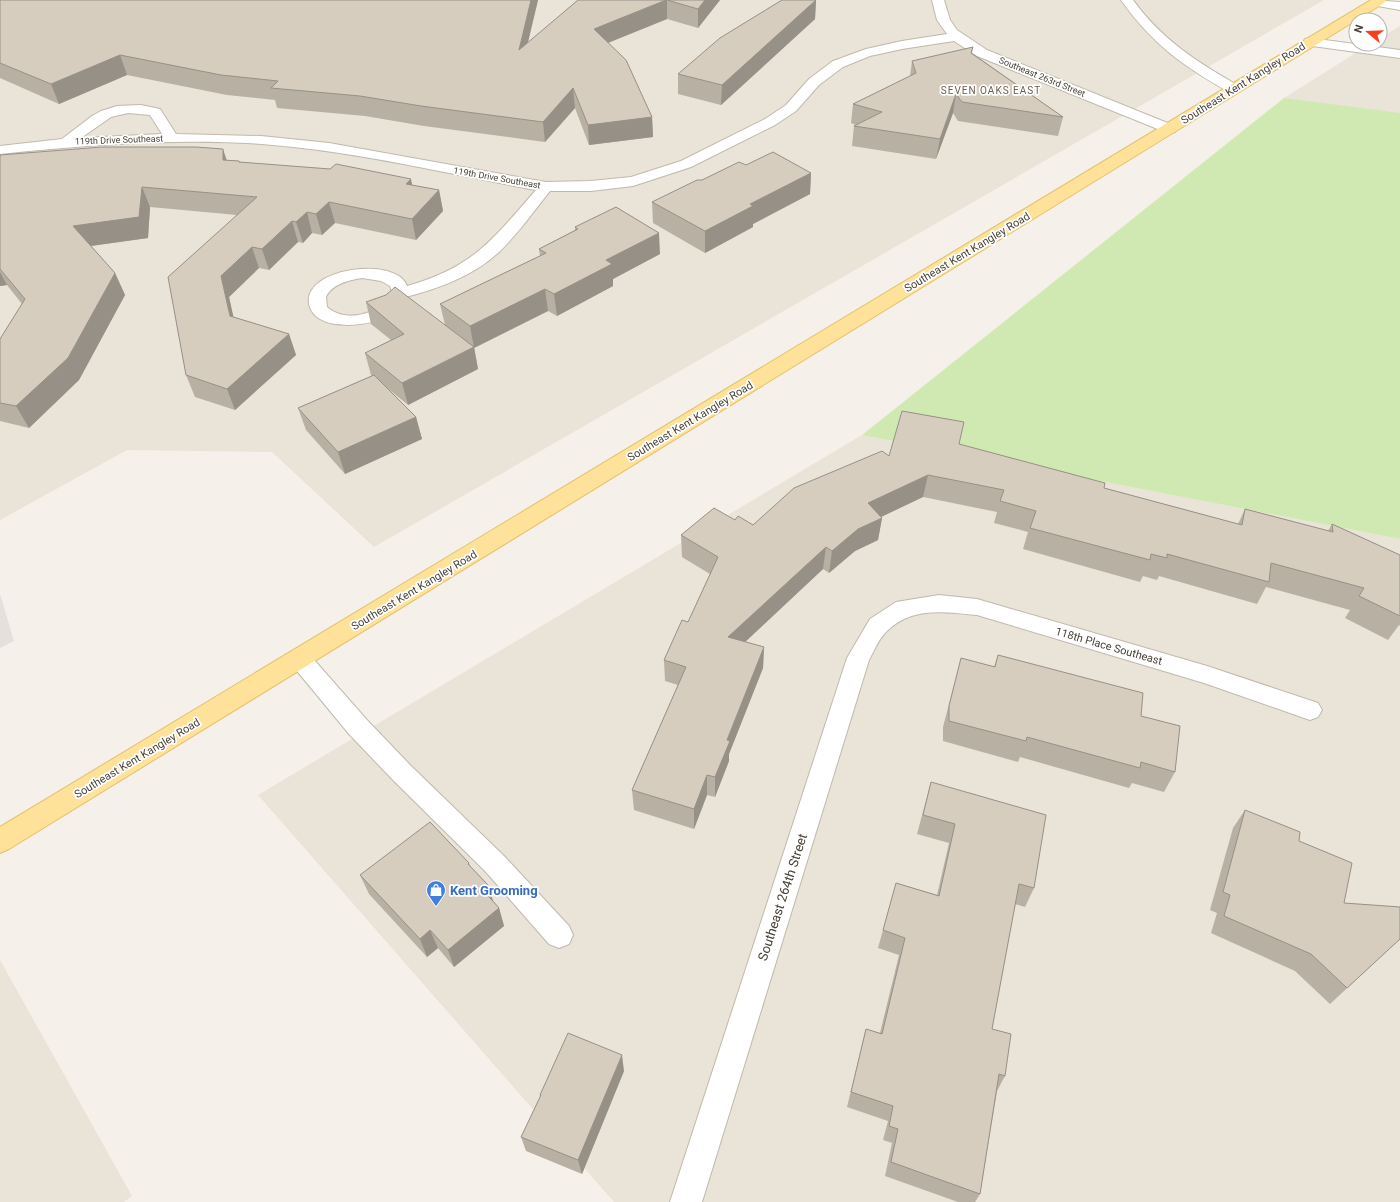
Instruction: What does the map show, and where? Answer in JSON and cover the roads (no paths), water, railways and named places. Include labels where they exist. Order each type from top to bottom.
[{"type":"main road","name":"Southeast Kent Kangley Road","points":[[0,841],[1378,1]]},
{"type":"street","name":"Southeast 263rd Street","points":[[938,0],[943,21],[955,37],[982,53],[1170,128]]},
{"type":"street","points":[[1127,0],[1135,12],[1172,50],[1190,64],[1234,89]]},
{"type":"street","points":[[1378,1],[1400,6]]},
{"type":"street","name":"119th Drive Southeast","points":[[0,150],[66,143],[172,138],[261,140],[329,148],[546,187],[591,186],[633,181],[686,164],[770,122],[792,108],[814,82],[838,64],[873,52],[902,45],[955,37]]},
{"type":"street","points":[[1310,42],[1400,54]]},
{"type":"street","name":"119th Drive Southeast","points":[[66,143],[100,116],[116,110],[131,108],[154,112],[172,138]]},
{"type":"street","points":[[401,293],[418,289],[458,273],[484,255],[511,229],[546,187]]},
{"type":"street","name":"118th Place Southeast","points":[[904,608],[939,603],[977,607],[1207,675],[1310,710]]},
{"type":"street","name":"Southeast 264th Street","points":[[686,1202],[858,658],[878,625],[904,608]]},
{"type":"street","points":[[300,659],[358,727],[494,864],[559,935]]},
{"type":"place","name":"Kent Grooming","points":[[436,907]]},
{"type":"district","name":"SEVEN OAKS EAST","points":[[991,90]]}]
